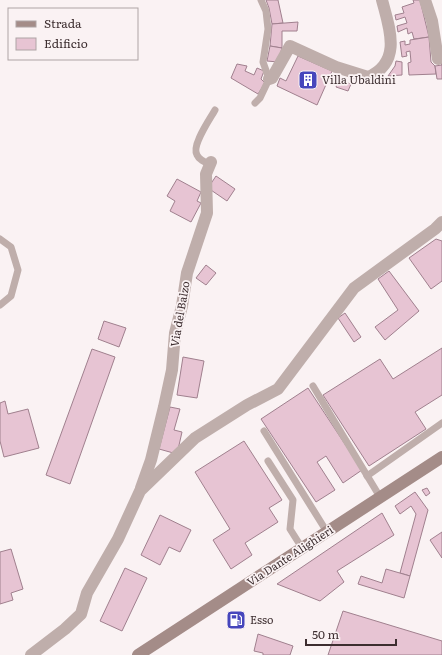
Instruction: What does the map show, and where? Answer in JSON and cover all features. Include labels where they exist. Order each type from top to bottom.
[{"type":"main road","name":"Via Dante Alighieri","points":[[138,655],[442,458]]},
{"type":"street","points":[[269,79],[272,78],[290,46],[336,67],[368,77],[381,70],[387,61],[391,50],[390,31],[382,0]]},
{"type":"street","points":[[424,0],[432,20],[438,59]]},
{"type":"street","name":"Via del Balzo","points":[[31,655],[65,629],[81,614],[87,594],[118,539],[140,491],[151,460],[164,408],[172,370],[175,333],[182,306],[187,273],[207,212],[206,174],[210,163]]},
{"type":"street","points":[[140,491],[195,438],[247,405],[278,389],[354,288],[440,227]]},
{"type":"lane","points":[[255,103],[260,98],[269,79],[263,62],[268,29],[266,11],[262,0]]},
{"type":"lane","points":[[210,163],[198,157],[195,151],[198,141],[215,110]]},
{"type":"lane","points":[[0,239],[11,248],[18,270],[11,296],[0,304]]},
{"type":"lane","points":[[313,386],[380,497]]},
{"type":"lane","points":[[367,476],[442,423]]},
{"type":"lane","points":[[264,432],[328,532]]},
{"type":"lane","points":[[268,461],[293,500],[290,529],[302,548]]},
{"type":"building","points":[[266,0],[278,0],[283,23],[272,24]]},
{"type":"building","points":[[413,0],[420,0],[429,37],[414,39],[412,32],[408,34],[407,28],[398,32],[397,26],[407,23],[405,17],[396,20],[395,15],[404,13],[402,7],[414,3]]},
{"type":"building","points":[[298,22],[297,31],[282,31],[282,48],[270,46],[272,24]]},
{"type":"building","points":[[429,37],[431,62],[435,66],[436,74],[409,75],[408,63],[411,62],[410,51],[406,52],[407,56],[402,57],[400,42],[405,41],[405,45],[410,44],[410,40]]},
{"type":"building","points":[[270,46],[282,48],[278,62],[267,61]]},
{"type":"building","name":"Villa Ubaldini","points":[[298,56],[332,71],[317,105],[277,86],[280,78],[286,81]]},
{"type":"building","points":[[396,61],[402,62],[402,75],[388,76],[395,66]]},
{"type":"building","points":[[237,64],[247,66],[245,71],[254,75],[257,68],[264,71],[261,79],[265,83],[258,94],[231,78]]},
{"type":"building","points":[[442,65],[442,79],[437,79],[435,66]]},
{"type":"building","points":[[339,80],[351,84],[348,91],[336,87]]},
{"type":"building","points":[[216,176],[235,189],[227,201],[208,188]]},
{"type":"building","points":[[177,179],[201,192],[197,201],[201,203],[191,222],[170,211],[175,201],[167,196]]},
{"type":"building","points":[[436,239],[442,241],[442,281],[431,289],[409,258]]},
{"type":"building","points":[[206,265],[216,273],[206,285],[196,278]]},
{"type":"building","points":[[389,271],[419,311],[385,340],[375,327],[398,310],[378,279]]},
{"type":"building","points":[[345,313],[361,337],[354,342],[338,318]]},
{"type":"building","points":[[104,321],[126,328],[119,347],[98,339]]},
{"type":"building","points":[[442,348],[442,395],[415,412],[426,429],[369,466],[323,395],[380,359],[393,379]]},
{"type":"building","points":[[92,349],[115,357],[70,484],[46,475]]},
{"type":"building","points":[[183,357],[204,361],[197,398],[177,395]]},
{"type":"building","points":[[308,388],[362,470],[343,483],[326,456],[317,462],[335,490],[316,502],[261,419]]},
{"type":"building","points":[[5,401],[8,414],[28,409],[39,448],[4,457],[0,441],[0,403]]},
{"type":"building","points":[[170,407],[180,409],[174,430],[182,432],[177,454],[159,449]]},
{"type":"building","points":[[244,441],[282,500],[269,508],[278,522],[245,543],[252,555],[231,569],[213,540],[230,529],[195,472]]},
{"type":"building","points":[[427,488],[430,493],[426,496],[422,490]]},
{"type":"building","points":[[415,492],[428,510],[410,576],[400,573],[416,514],[411,506],[400,514],[395,506]]},
{"type":"building","points":[[382,513],[394,535],[337,571],[344,582],[320,601],[277,584]]},
{"type":"building","points":[[160,515],[191,530],[180,552],[169,547],[160,565],[141,555]]},
{"type":"building","points":[[442,532],[442,558],[430,540]]},
{"type":"building","points":[[11,549],[23,589],[11,593],[13,600],[0,604],[0,552]]},
{"type":"building","points":[[125,568],[147,578],[122,631],[100,621]]},
{"type":"building","points":[[386,569],[410,576],[404,598],[358,584],[361,576],[382,583]]},
{"type":"building","points":[[343,611],[442,641],[442,655],[328,655]]},
{"type":"building","points":[[258,634],[293,646],[290,655],[263,655],[263,653],[254,651]]},
{"type":"place","name":"Villa Ubaldini","points":[[308,80]]},
{"type":"place","name":"Esso","points":[[236,620]]}]
